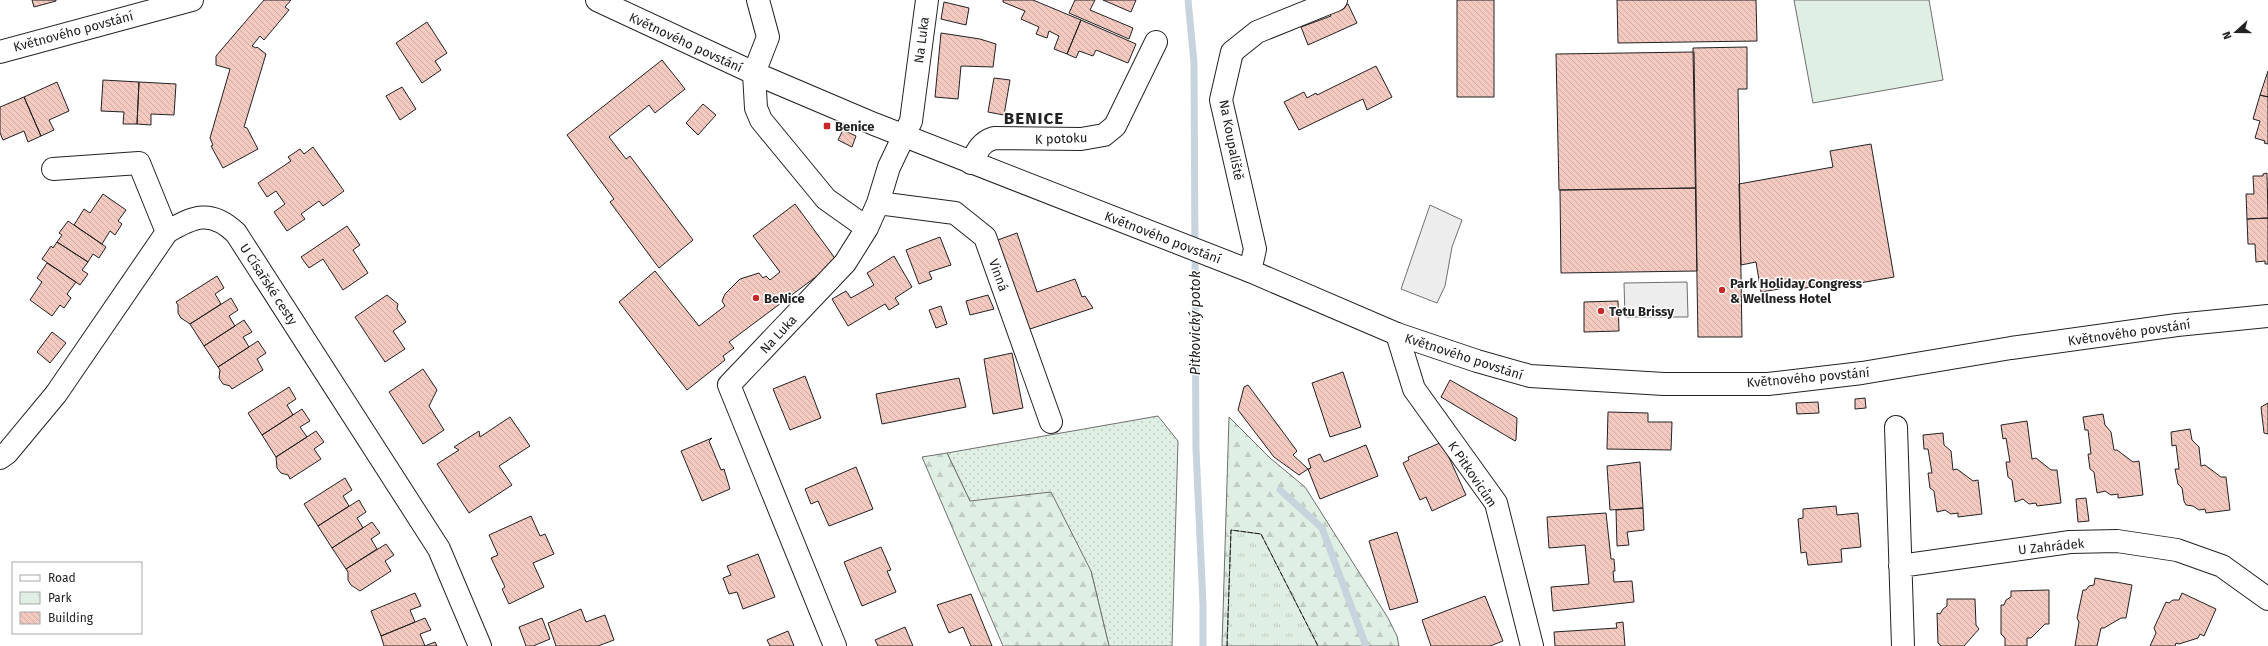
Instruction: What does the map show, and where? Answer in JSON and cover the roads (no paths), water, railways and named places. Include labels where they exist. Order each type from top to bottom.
[{"type":"street","name":"Květnového povstání","points":[[0,52],[192,0]]},
{"type":"street","name":"Květnového povstání","points":[[597,0],[754,73],[904,136],[1178,242],[1397,334],[1477,361],[1530,376],[1664,384],[1768,384],[1862,373],[2011,348],[2176,325],[2268,316]]},
{"type":"street","points":[[754,73],[768,36],[758,0]]},
{"type":"street","name":"Na Luka","points":[[835,646],[729,385],[845,263],[867,228],[878,203],[889,167],[911,121],[927,0]]},
{"type":"street","name":"Na Koupaliště","points":[[1241,268],[1255,249],[1221,100],[1232,52],[1257,32],[1336,0]]},
{"type":"street","name":"K potoku","points":[[971,163],[980,146],[987,140],[994,138],[1081,139],[1104,135],[1115,126],[1156,42]]},
{"type":"street","name":"Květnového povstání","points":[[754,73],[756,108],[761,120],[826,199],[867,228]]},
{"type":"street","points":[[53,169],[139,163],[167,232]]},
{"type":"street","name":"Vinná","points":[[878,203],[955,213],[985,237],[1051,422]]},
{"type":"street","name":"U Císařské cesty","points":[[0,458],[7,453],[56,394],[167,232],[189,219],[206,217],[224,222],[236,234],[439,549],[480,646]]},
{"type":"street","name":"K Pitkovicům","points":[[1397,334],[1414,390],[1496,503],[1532,646]]},
{"type":"street","points":[[1896,427],[1903,646]]},
{"type":"street","name":"U Zahrádek","points":[[1900,566],[2070,542],[2117,541],[2177,550],[2222,566],[2268,599]]},
{"type":"waterway","name":"Pitkovický potok","points":[[1188,0],[1194,63],[1196,449],[1203,605],[1203,646]]},
{"type":"waterway","points":[[1280,490],[1322,528],[1366,646]]},
{"type":"place","name":"Benice","points":[[827,126]]},
{"type":"place","name":"Park Holiday Congress & Wellness Hotel","points":[[1722,290]]},
{"type":"place","name":"BeNice","points":[[756,298]]},
{"type":"place","name":"Tetu Brissy","points":[[1601,311]]},
{"type":"district","name":"BENICE","points":[[1034,118]]}]
